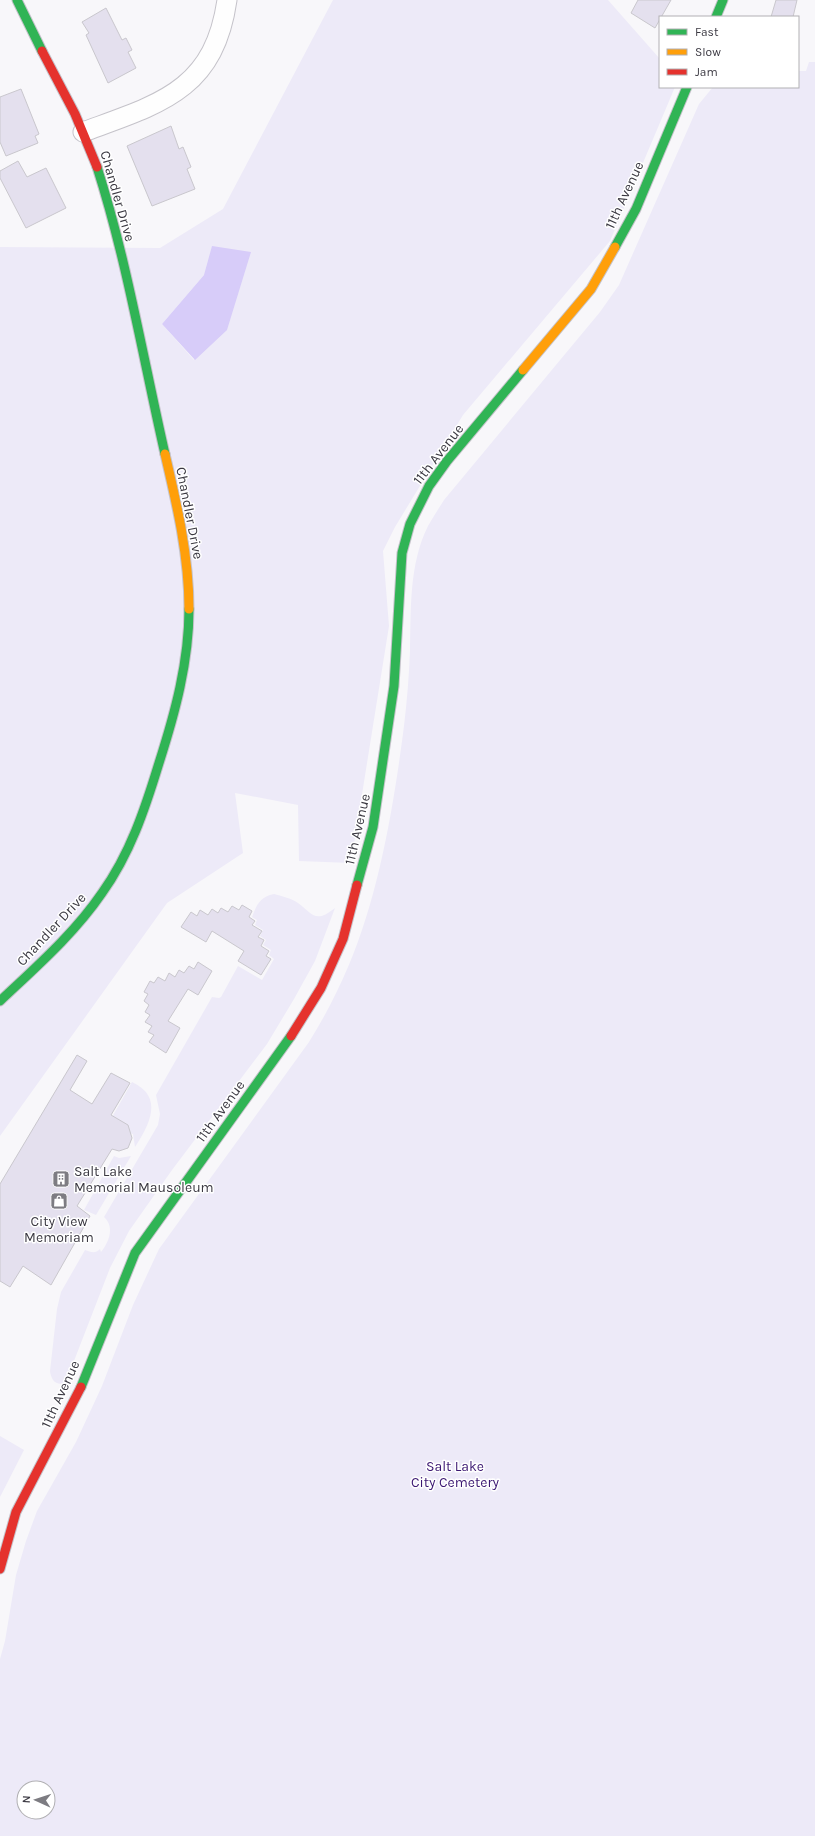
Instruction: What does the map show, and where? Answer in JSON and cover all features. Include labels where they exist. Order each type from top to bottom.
[{"type":"street","name":"Chandler Drive","points":[[0,1000],[63,941],[84,917],[104,892],[124,858],[148,801],[176,709],[183,675],[189,589],[180,524],[127,279],[94,160],[72,105],[16,0]]},
{"type":"street","points":[[83,132],[164,100],[178,92],[192,79],[203,65],[220,33],[227,0]]},
{"type":"street","points":[[716,16],[723,0]]},
{"type":"street","name":"11th Avenue","points":[[0,1569],[16,1512],[79,1392],[135,1253],[298,1026],[321,988],[343,939],[373,827],[394,686],[402,553],[410,524],[419,503],[447,461],[591,290],[636,209],[687,88]]},
{"type":"green space","points":[[333,0],[608,0],[659,58],[659,88],[675,88],[610,241],[463,415],[395,527],[383,551],[389,626],[351,863],[299,861],[298,805],[235,793],[243,853],[167,903],[0,1136],[0,247],[160,248],[223,209]],"holes":[[[204,275],[194,360],[162,324]]]},
{"type":"green space","name":"Salt Lake City Cemetery","points":[[809,62],[815,62],[815,1836],[0,1836],[0,1659],[5,1641],[16,1575],[26,1541],[37,1511],[76,1442],[102,1386],[133,1305],[159,1249],[309,1042],[330,1005],[348,967],[359,939],[377,880],[390,818],[406,707],[410,660],[411,603],[414,571],[417,556],[428,526],[444,500],[600,312],[619,285],[699,104],[712,88],[799,88],[799,71],[806,71]]},
{"type":"green space","points":[[274,894],[295,901],[315,916],[323,916],[335,908],[315,961],[267,1044],[172,1170],[129,1231],[110,1268],[67,1379],[65,1383],[62,1384],[54,1382],[50,1371],[57,1309],[61,1292],[85,1250],[95,1252],[100,1249],[101,1252],[106,1244],[110,1230],[104,1217],[158,1125],[160,1114],[156,1095],[212,997],[221,997],[238,966],[262,980],[274,959],[269,955],[271,950],[263,945],[266,940],[260,936],[263,930],[255,925],[257,920],[252,917],[262,899]]},
{"type":"green space","points":[[132,1082],[142,1088],[148,1095],[151,1103],[149,1120],[135,1147],[133,1134],[128,1133],[111,1119]]},
{"type":"green space","points":[[114,1156],[119,1158],[131,1156],[96,1215],[84,1210]]},
{"type":"green space","points":[[0,1436],[24,1450],[0,1497]]},
{"type":"shaded area","points":[[212,246],[251,252],[227,330],[195,360],[162,324],[204,275]]},
{"type":"building","points":[[638,0],[671,0],[662,16],[659,16],[659,21],[655,28],[631,13]]},
{"type":"building","points":[[776,0],[797,0],[793,16],[771,16]]},
{"type":"building","points":[[106,8],[122,40],[126,38],[132,50],[128,52],[136,68],[108,83],[86,35],[89,33],[82,22]]},
{"type":"building","points":[[21,89],[39,134],[35,136],[38,143],[6,156],[0,142],[0,97]]},
{"type":"building","points":[[171,126],[179,149],[183,147],[191,167],[187,169],[195,189],[152,206],[127,146]]},
{"type":"building","points":[[18,161],[27,177],[46,168],[66,208],[26,228],[0,178],[0,171]]},
{"type":"building","points":[[242,905],[252,911],[249,917],[255,921],[252,925],[262,931],[258,937],[264,940],[261,946],[269,951],[266,956],[271,959],[261,975],[238,961],[244,951],[212,931],[206,942],[181,927],[191,912],[197,916],[200,910],[208,915],[212,909],[218,913],[221,908],[228,912],[232,906],[239,910]]},
{"type":"building","points":[[198,962],[212,971],[198,995],[188,989],[168,1021],[180,1028],[166,1053],[149,1042],[154,1035],[148,1032],[152,1026],[145,1022],[150,1015],[145,1012],[149,1005],[144,1001],[148,994],[144,992],[150,981],[154,983],[158,977],[165,981],[169,973],[175,977],[179,970],[184,973],[189,966],[194,969]]},
{"type":"building","name":"Salt Lake Memorial Mausoleum","points":[[77,1055],[87,1061],[70,1090],[92,1104],[111,1073],[130,1083],[111,1115],[128,1125],[132,1138],[128,1148],[119,1151],[112,1149],[77,1206],[90,1216],[51,1285],[23,1266],[10,1287],[0,1281],[0,1184]]},
{"type":"traffic: fast","points":[[17,0],[42,51]]},
{"type":"traffic: fast","points":[[716,16],[723,0]]},
{"type":"traffic: fast","points":[[615,247],[636,209],[687,88]]},
{"type":"traffic: fast","points":[[97,167],[108,202],[126,274],[165,454]]},
{"type":"traffic: fast","points":[[357,885],[373,827],[394,686],[402,553],[410,524],[429,486],[447,461],[523,370]]},
{"type":"traffic: fast","points":[[0,1001],[54,950],[91,908],[112,878],[129,847],[148,797],[176,706],[187,648],[189,609]]},
{"type":"traffic: fast","points":[[81,1387],[135,1253],[291,1036]]},
{"type":"traffic: slow","points":[[523,370],[591,289],[615,247]]},
{"type":"traffic: slow","points":[[165,454],[185,550],[189,609]]},
{"type":"traffic: jam","points":[[42,51],[75,114],[97,167]]},
{"type":"traffic: jam","points":[[291,1036],[321,988],[343,939],[357,885]]},
{"type":"traffic: jam","points":[[0,1569],[16,1512],[81,1387]]},
{"type":"place","name":"Salt Lake Memorial Mausoleum","points":[[61,1179]]},
{"type":"place","name":"City View Memoriam","points":[[59,1201]]}]
